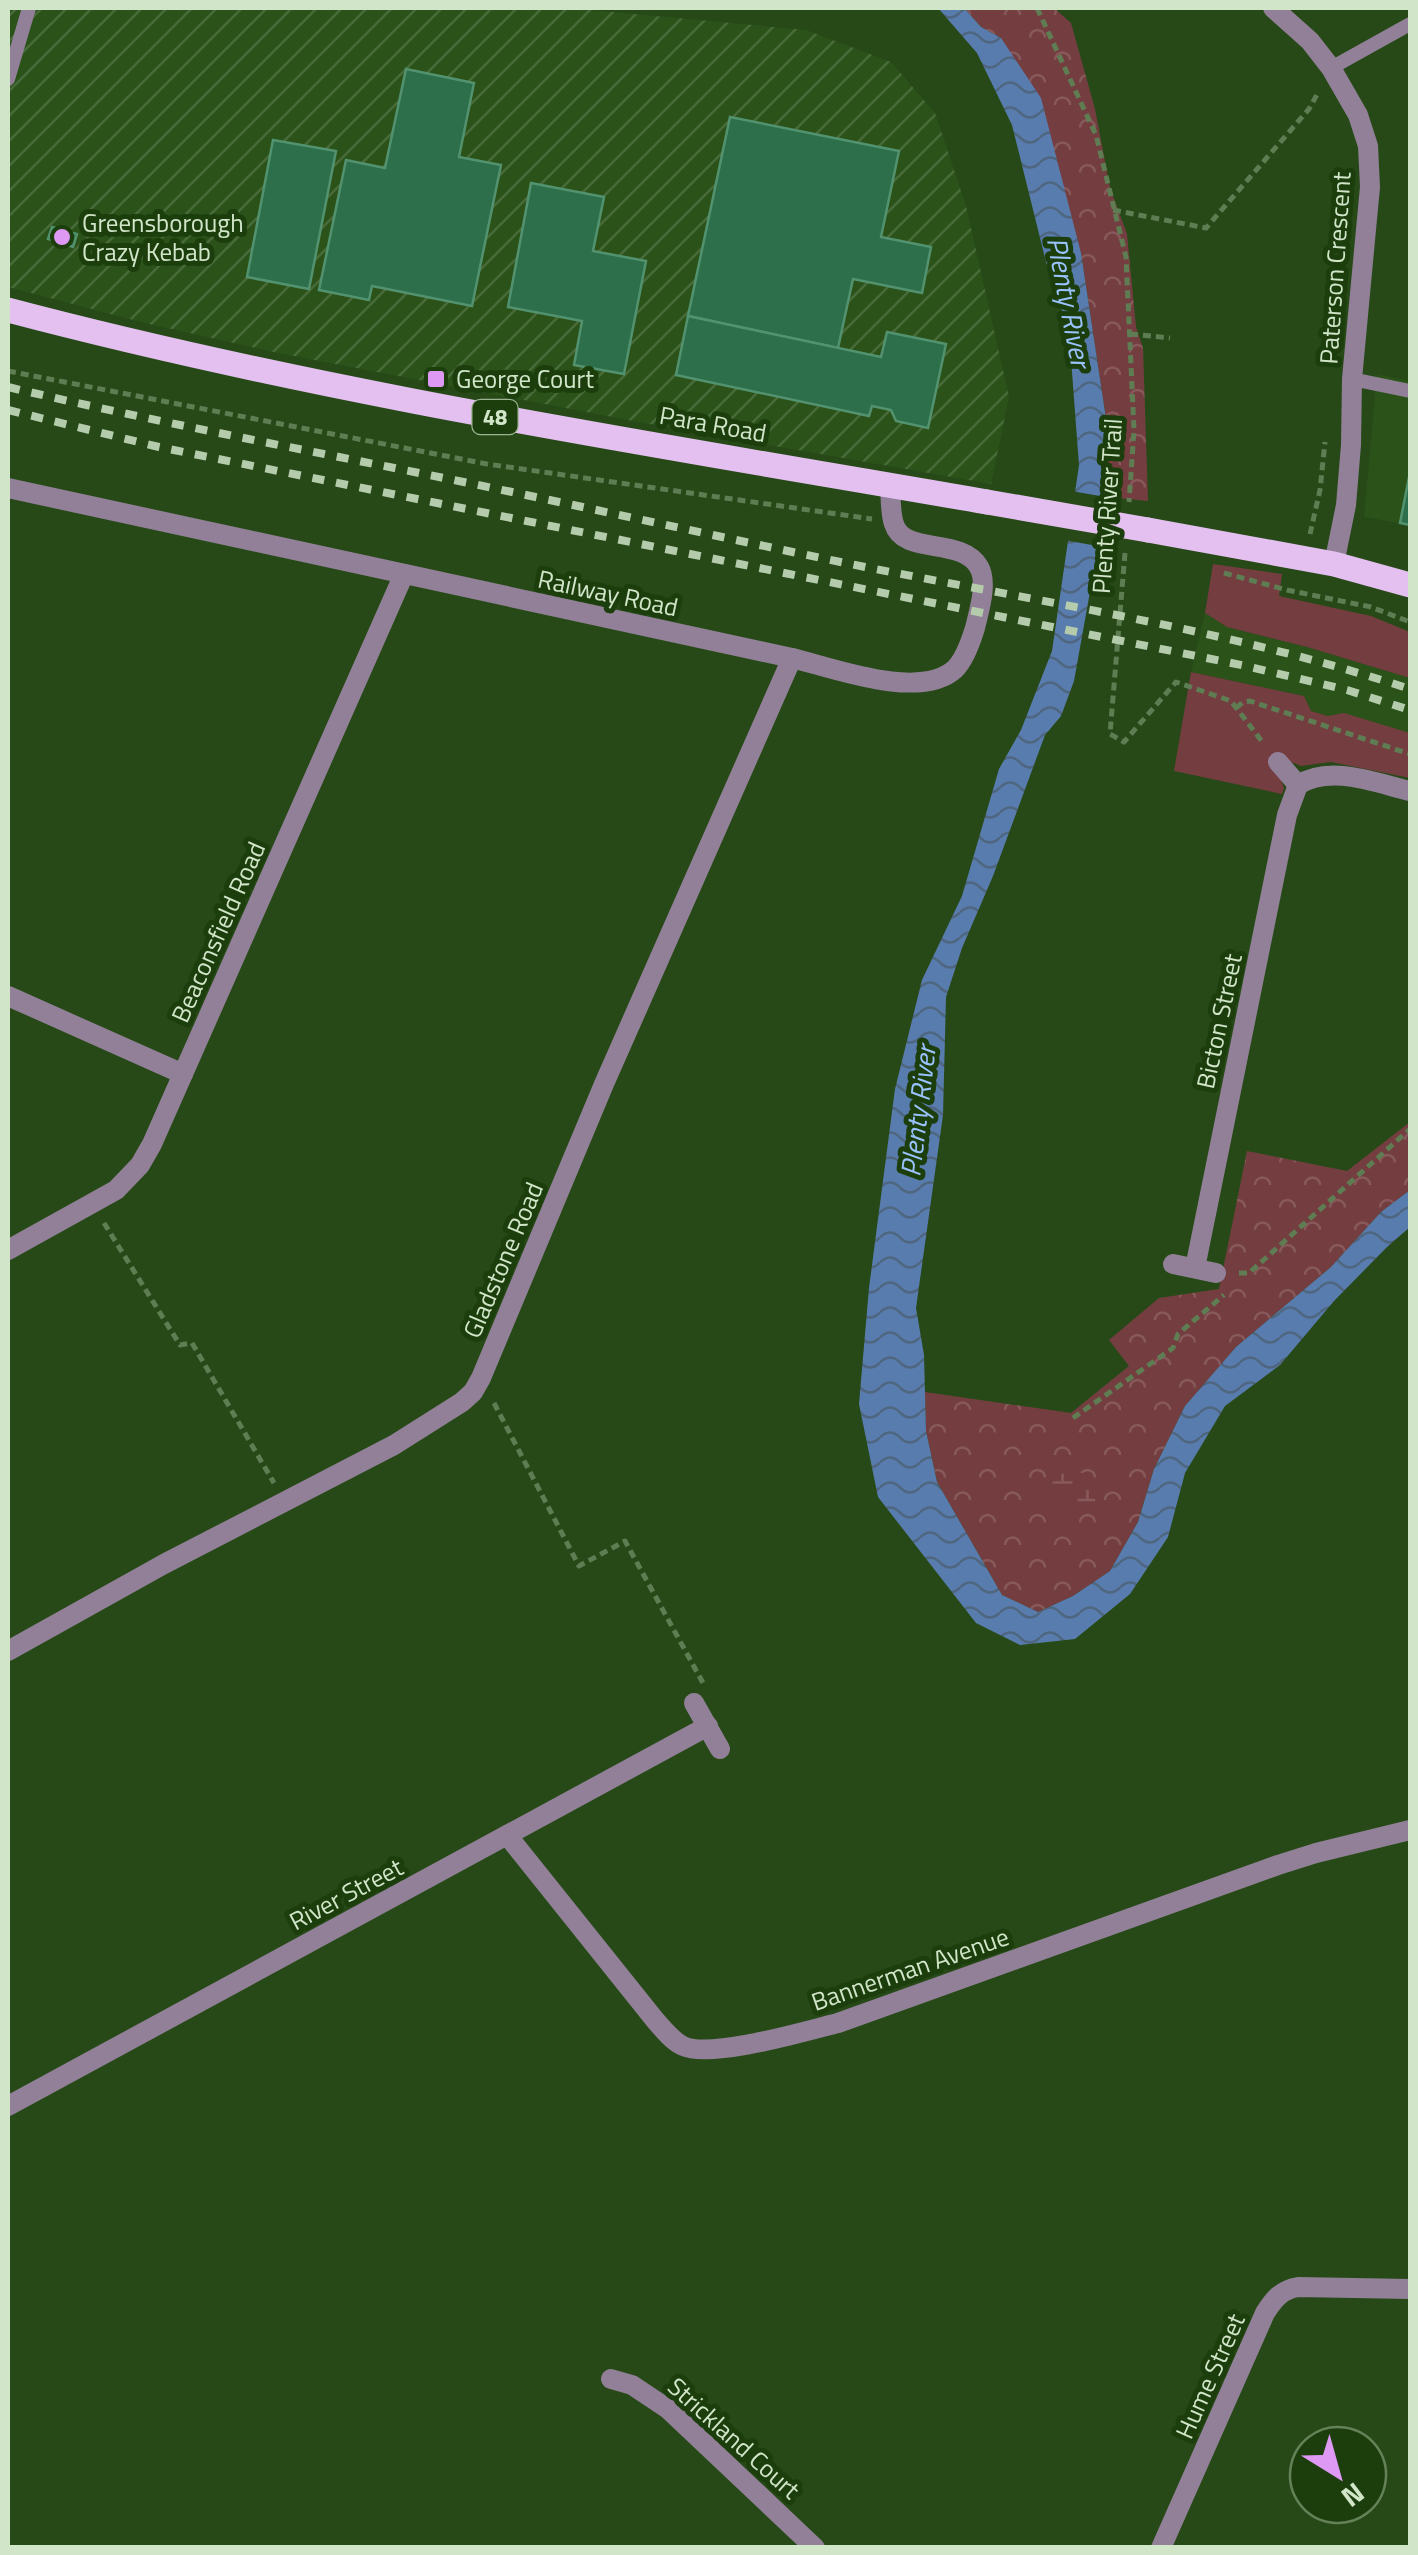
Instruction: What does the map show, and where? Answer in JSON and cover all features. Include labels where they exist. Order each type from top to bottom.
[{"type":"main road","name":"Para Road","points":[[8,310],[217,362],[421,404],[1300,557],[1410,585]]},
{"type":"street","name":"Paterson Crescent","points":[[1273,8],[1310,41],[1331,68],[1358,114],[1368,146],[1370,187],[1352,378],[1351,445],[1346,505],[1334,564]]},
{"type":"street","points":[[890,485],[893,522]]},
{"type":"street","name":"Railway Road","points":[[8,488],[904,684],[931,681],[960,663],[975,626],[982,572],[960,552],[910,540],[896,530],[893,522]]},
{"type":"street","name":"Beaconsfield Road","points":[[8,1250],[116,1190],[140,1165],[404,574]]},
{"type":"street","name":"Gladstone Road","points":[[8,1651],[164,1564],[394,1445],[446,1414],[473,1392],[792,658]]},
{"type":"street","points":[[1278,762],[1298,785],[1320,776],[1336,775],[1410,790]]},
{"type":"street","name":"Bicton Street","points":[[1194,1268],[1287,814],[1298,785]]},
{"type":"street","points":[[8,996],[183,1074]]},
{"type":"street","points":[[1173,1264],[1216,1272]]},
{"type":"street","points":[[702,1698],[708,1726],[720,1749]]},
{"type":"street","name":"River Street","points":[[8,2106],[708,1726]]},
{"type":"street","name":"Bannerman Avenue","points":[[507,1835],[655,2020],[680,2045],[706,2050],[838,2023],[1278,1865],[1410,1830]]},
{"type":"street","name":"Hume Street","points":[[1161,2548],[1273,2300],[1289,2289],[1314,2286],[1410,2289]]},
{"type":"street","name":"Strickland Court","points":[[612,2379],[632,2385],[668,2409],[815,2548]]},
{"type":"lane","points":[[8,79],[30,8]]},
{"type":"lane","points":[[1331,68],[1410,24]]},
{"type":"lane","points":[[1352,378],[1410,391]]},
{"type":"path","name":"Plenty River Trail","points":[[1037,8],[1096,135],[1126,257],[1134,430],[1128,506]]},
{"type":"path","points":[[1114,210],[1206,228],[1309,109],[1331,68]]},
{"type":"path","points":[[1130,334],[1170,338]]},
{"type":"path","points":[[8,371],[487,464],[893,522]]},
{"type":"path","points":[[1287,590],[1315,519],[1325,440]]},
{"type":"path","name":"Plenty River Trail","points":[[1125,544],[1110,734],[1124,742],[1176,682],[1231,701],[1278,762]]},
{"type":"path","points":[[1216,570],[1371,607],[1410,622]]},
{"type":"path","points":[[1236,708],[1250,701],[1410,754]]},
{"type":"path","points":[[1216,1272],[1249,1273],[1410,1129]]},
{"type":"path","points":[[92,1203],[180,1345],[192,1343],[285,1502]]},
{"type":"path","points":[[1073,1418],[1173,1348],[1178,1334],[1198,1316]]},
{"type":"path","points":[[481,1378],[579,1566],[625,1540],[702,1698]]},
{"type":"shaded area","points":[[8,8],[568,8],[806,30],[891,62],[935,113],[966,206],[1009,397],[991,484],[278,353],[8,287]]},
{"type":"shaded area","points":[[1377,374],[1410,381],[1410,525],[1364,517]]},
{"type":"shaded area","points":[[1205,613],[1227,627],[1410,678],[1410,733],[1344,714],[1328,716],[1311,711],[1304,696],[1191,672]]},
{"type":"green space","points":[[964,8],[1054,8],[1071,23],[1095,109],[1110,188],[1127,234],[1136,327],[1143,348],[1148,501],[1107,497],[1108,432],[1081,253],[1001,38],[981,27]]},
{"type":"green space","points":[[1213,564],[1282,574],[1279,596],[1371,616],[1410,632],[1410,678],[1227,627],[1205,613]]},
{"type":"green space","points":[[1191,672],[1304,696],[1311,711],[1328,716],[1344,713],[1410,733],[1410,778],[1331,762],[1301,766],[1291,762],[1281,780],[1282,794],[1174,771]]},
{"type":"green space","points":[[1410,1122],[1410,1190],[1381,1212],[1331,1267],[1236,1347],[1185,1406],[1154,1469],[1138,1522],[1110,1571],[1073,1596],[1038,1612],[1002,1595],[937,1482],[926,1431],[925,1392],[1071,1413],[1129,1366],[1109,1340],[1159,1298],[1219,1289],[1247,1151],[1347,1171]]},
{"type":"green space","points":[[1075,1471],[1088,1475],[1096,1486],[1095,1503],[1069,1509],[1046,1498],[1045,1483],[1053,1476]]},
{"type":"water","name":"Plenty River","points":[[938,8],[964,8],[981,27],[1001,38],[1041,98],[1081,253],[1108,432],[1107,497],[1074,681],[1061,716],[1045,735],[946,997],[943,1115],[916,1308],[924,1355],[926,1431],[937,1482],[1002,1595],[1038,1612],[1073,1596],[1110,1571],[1138,1522],[1154,1469],[1185,1406],[1236,1347],[1331,1267],[1381,1212],[1410,1190],[1410,1227],[1334,1301],[1280,1365],[1225,1406],[1185,1473],[1168,1537],[1130,1594],[1075,1639],[1020,1645],[976,1623],[878,1497],[859,1404],[869,1288],[895,1089],[922,980],[962,896],[999,769],[1021,730],[1052,651],[1079,465],[1069,332],[1046,262],[1012,125],[977,53]]},
{"type":"pier","points":[[1071,491],[1112,498],[1103,547],[1064,540]]},
{"type":"building","points":[[406,69],[474,83],[459,157],[501,165],[472,306],[372,286],[369,300],[319,290],[346,160],[385,168]]},
{"type":"building","points":[[730,117],[899,151],[881,237],[931,247],[922,293],[853,279],[838,348],[688,316]]},
{"type":"building","points":[[273,140],[336,151],[309,289],[247,277]]},
{"type":"building","points":[[531,183],[604,197],[593,251],[646,261],[624,374],[574,365],[582,321],[508,307]]},
{"type":"building","name":"Greensborough Crazy Kebab","points":[[52,227],[77,234],[73,247],[48,239]]},
{"type":"building","points":[[688,316],[881,357],[887,332],[946,344],[928,428],[896,421],[891,410],[872,406],[869,416],[676,375]]},
{"type":"building","points":[[1410,472],[1410,525],[1400,523]]},
{"type":"railway","points":[[8,387],[824,559],[1208,634],[1410,689]]},
{"type":"railway","points":[[8,410],[159,447],[1246,666],[1410,710]]},
{"type":"place","name":"Greensborough Crazy Kebab","points":[[62,237]]},
{"type":"place","name":"George Court","points":[[436,379]]}]
